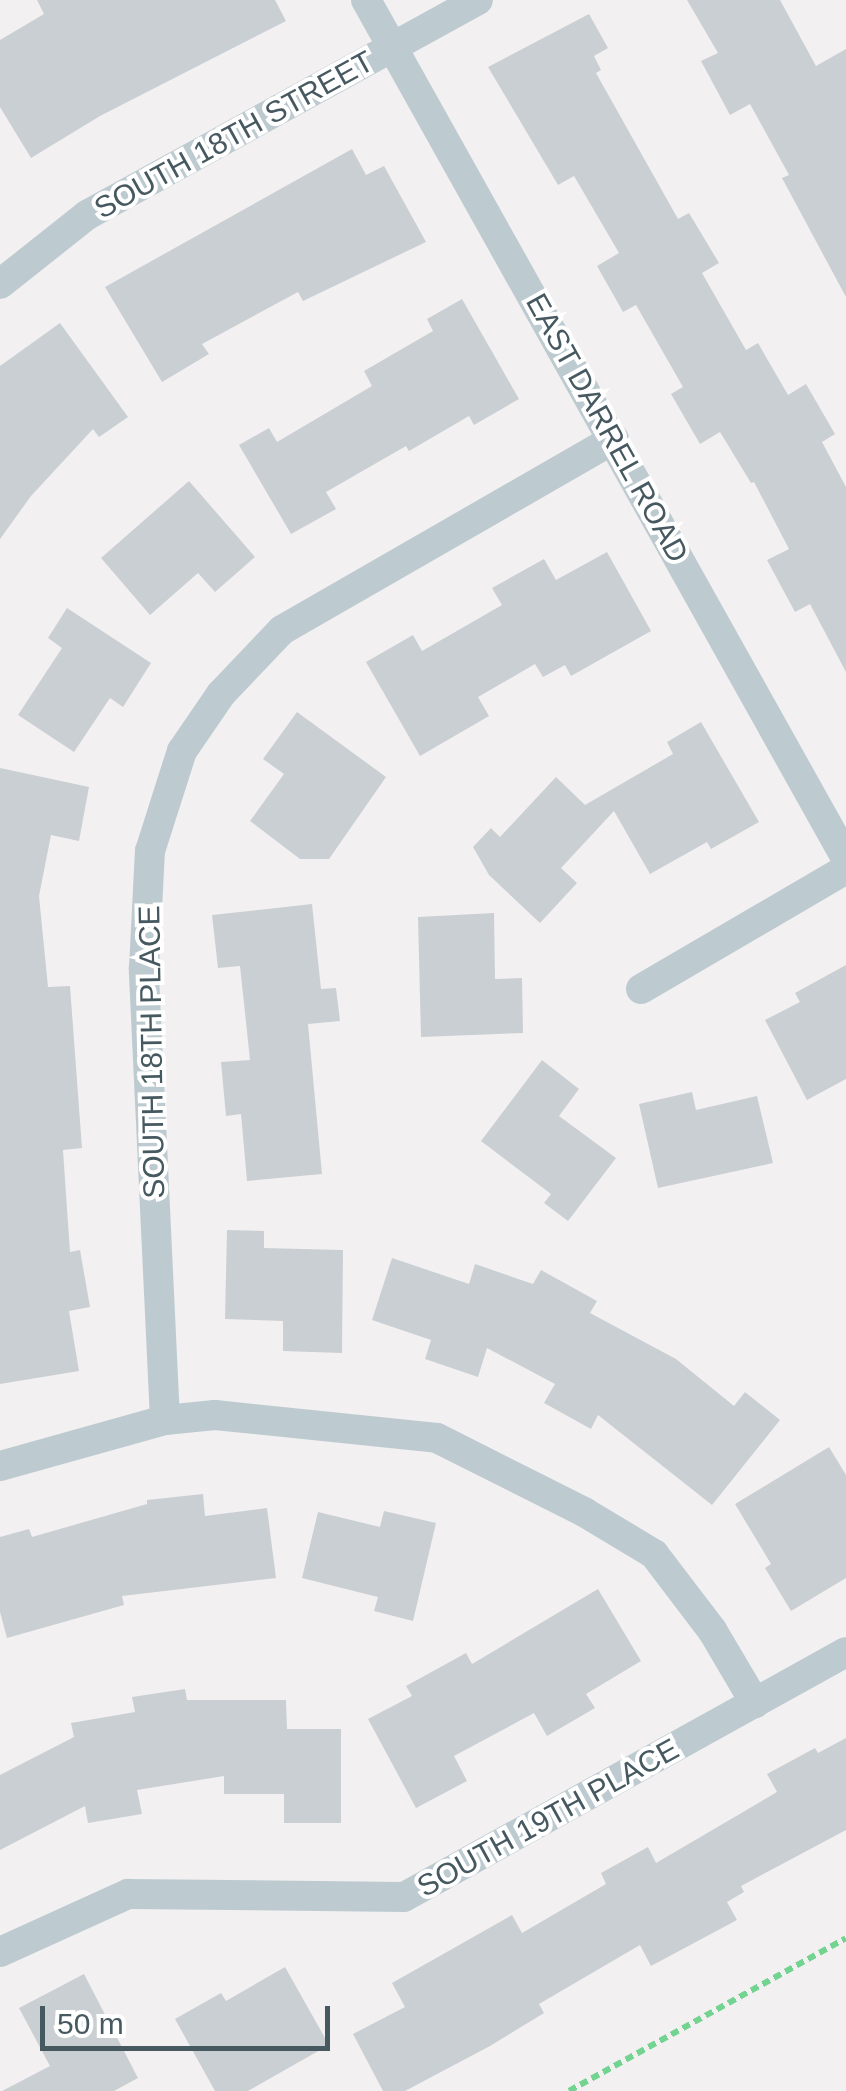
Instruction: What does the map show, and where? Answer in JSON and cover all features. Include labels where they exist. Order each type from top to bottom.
[{"type":"street","name":"EAST DARREL ROAD","points":[[366,0],[846,858]]},
{"type":"street","name":"SOUTH 18TH STREET","points":[[0,284],[87,215],[478,0]]},
{"type":"street","name":"SOUTH 18TH PLACE","points":[[165,1420],[144,968],[150,851],[182,750],[220,694],[282,630],[614,439]]},
{"type":"street","points":[[641,989],[846,869]]},
{"type":"street","points":[[0,1466],[165,1420],[216,1415],[437,1438],[584,1512],[654,1554],[712,1630],[755,1703]]},
{"type":"street","name":"SOUTH 19TH PLACE","points":[[0,1952],[128,1894],[404,1897],[846,1652]]},
{"type":"path","points":[[569,2091],[846,1938]]},
{"type":"building","points":[[37,0],[275,0],[286,21],[100,116],[31,158],[0,107],[0,40],[44,14]]},
{"type":"building","points":[[687,0],[780,0],[816,66],[846,49],[846,297],[782,178],[789,175],[750,104],[730,115],[701,61],[718,53]]},
{"type":"building","points":[[589,14],[608,48],[594,56],[601,70],[596,73],[678,219],[689,213],[719,263],[702,273],[746,350],[758,343],[788,395],[806,384],[835,434],[822,442],[846,487],[846,672],[810,604],[795,612],[767,560],[789,549],[754,482],[751,483],[720,432],[700,444],[671,394],[683,387],[636,305],[623,312],[597,266],[619,253],[574,176],[558,185],[488,67]]},
{"type":"building","points":[[352,149],[366,175],[384,166],[426,242],[303,301],[298,292],[202,344],[209,354],[162,382],[105,287]]},
{"type":"building","points":[[462,299],[519,399],[474,425],[469,416],[409,451],[406,446],[326,492],[336,509],[291,534],[239,445],[269,428],[277,442],[372,386],[364,371],[433,331],[427,319]]},
{"type":"building","points":[[60,323],[128,417],[99,437],[93,429],[31,496],[0,539],[0,366]]},
{"type":"building","points":[[189,481],[255,557],[215,592],[198,573],[150,615],[101,558]]},
{"type":"building","points":[[607,552],[651,631],[571,676],[565,665],[543,677],[535,664],[478,697],[489,716],[420,756],[366,662],[413,635],[422,651],[502,605],[492,588],[544,559],[556,580]]},
{"type":"building","points":[[67,608],[151,663],[123,707],[110,698],[74,752],[18,715],[62,648],[48,638]]},
{"type":"building","points":[[297,712],[386,777],[329,859],[300,859],[250,821],[284,774],[263,759]]},
{"type":"building","points":[[701,722],[759,822],[711,849],[707,842],[650,874],[614,811],[561,868],[577,883],[540,923],[489,875],[473,847],[491,828],[500,837],[556,777],[585,805],[673,754],[667,742]]},
{"type":"building","points":[[0,768],[89,787],[79,841],[51,835],[39,896],[48,987],[70,986],[82,1148],[63,1150],[70,1252],[80,1250],[90,1307],[69,1311],[79,1371],[0,1384]]},
{"type":"building","points":[[312,904],[321,989],[336,988],[340,1021],[308,1024],[322,1174],[247,1181],[241,1114],[226,1116],[221,1062],[250,1060],[240,966],[218,968],[212,915]]},
{"type":"building","points":[[494,913],[495,979],[522,978],[523,1033],[421,1037],[418,917]]},
{"type":"building","points":[[846,965],[846,1079],[807,1100],[765,1020],[800,1002],[795,993]]},
{"type":"building","points":[[542,1060],[579,1089],[559,1116],[616,1158],[568,1221],[544,1203],[551,1194],[481,1141]]},
{"type":"building","points":[[692,1092],[696,1110],[757,1096],[773,1163],[658,1188],[639,1104]]},
{"type":"building","points":[[227,1230],[264,1231],[264,1248],[343,1250],[342,1353],[283,1351],[283,1321],[225,1319]]},
{"type":"building","points":[[392,1258],[469,1284],[475,1264],[533,1284],[541,1270],[597,1301],[590,1313],[676,1359],[734,1406],[745,1392],[780,1420],[712,1505],[598,1415],[591,1429],[544,1403],[555,1384],[487,1348],[478,1377],[425,1359],[431,1340],[372,1320]]},
{"type":"building","points":[[829,1447],[846,1475],[846,1578],[791,1611],[765,1568],[771,1564],[735,1504]]},
{"type":"building","points":[[203,1494],[205,1516],[267,1508],[276,1578],[122,1596],[124,1605],[7,1638],[0,1612],[0,1537],[29,1529],[32,1537],[147,1504],[147,1500]]},
{"type":"building","points":[[384,1511],[436,1523],[413,1621],[374,1611],[378,1597],[302,1578],[318,1512],[380,1527]]},
{"type":"building","points":[[598,1589],[641,1661],[586,1694],[595,1708],[547,1736],[534,1713],[454,1756],[467,1781],[416,1808],[368,1719],[412,1696],[406,1686],[466,1653],[472,1664]]},
{"type":"building","points":[[185,1689],[187,1700],[286,1700],[287,1729],[341,1729],[341,1823],[284,1823],[284,1794],[224,1794],[224,1776],[137,1790],[142,1814],[88,1823],[85,1806],[0,1850],[0,1775],[74,1737],[71,1723],[135,1712],[132,1697]]},
{"type":"building","points":[[846,1738],[846,1830],[741,1886],[744,1892],[727,1902],[737,1920],[651,1966],[640,1945],[539,2004],[544,2013],[490,2046],[405,2091],[383,2091],[353,2034],[405,2007],[392,1983],[512,1915],[522,1933],[606,1884],[601,1873],[648,1847],[656,1863],[777,1792],[767,1774],[815,1748],[818,1753]]},
{"type":"building","points":[[285,1967],[329,2045],[248,2091],[215,2091],[175,2019],[221,1993],[226,2001]]},
{"type":"building","points":[[84,1974],[138,2078],[114,2091],[2,2091],[50,2066],[19,2008]]}]
